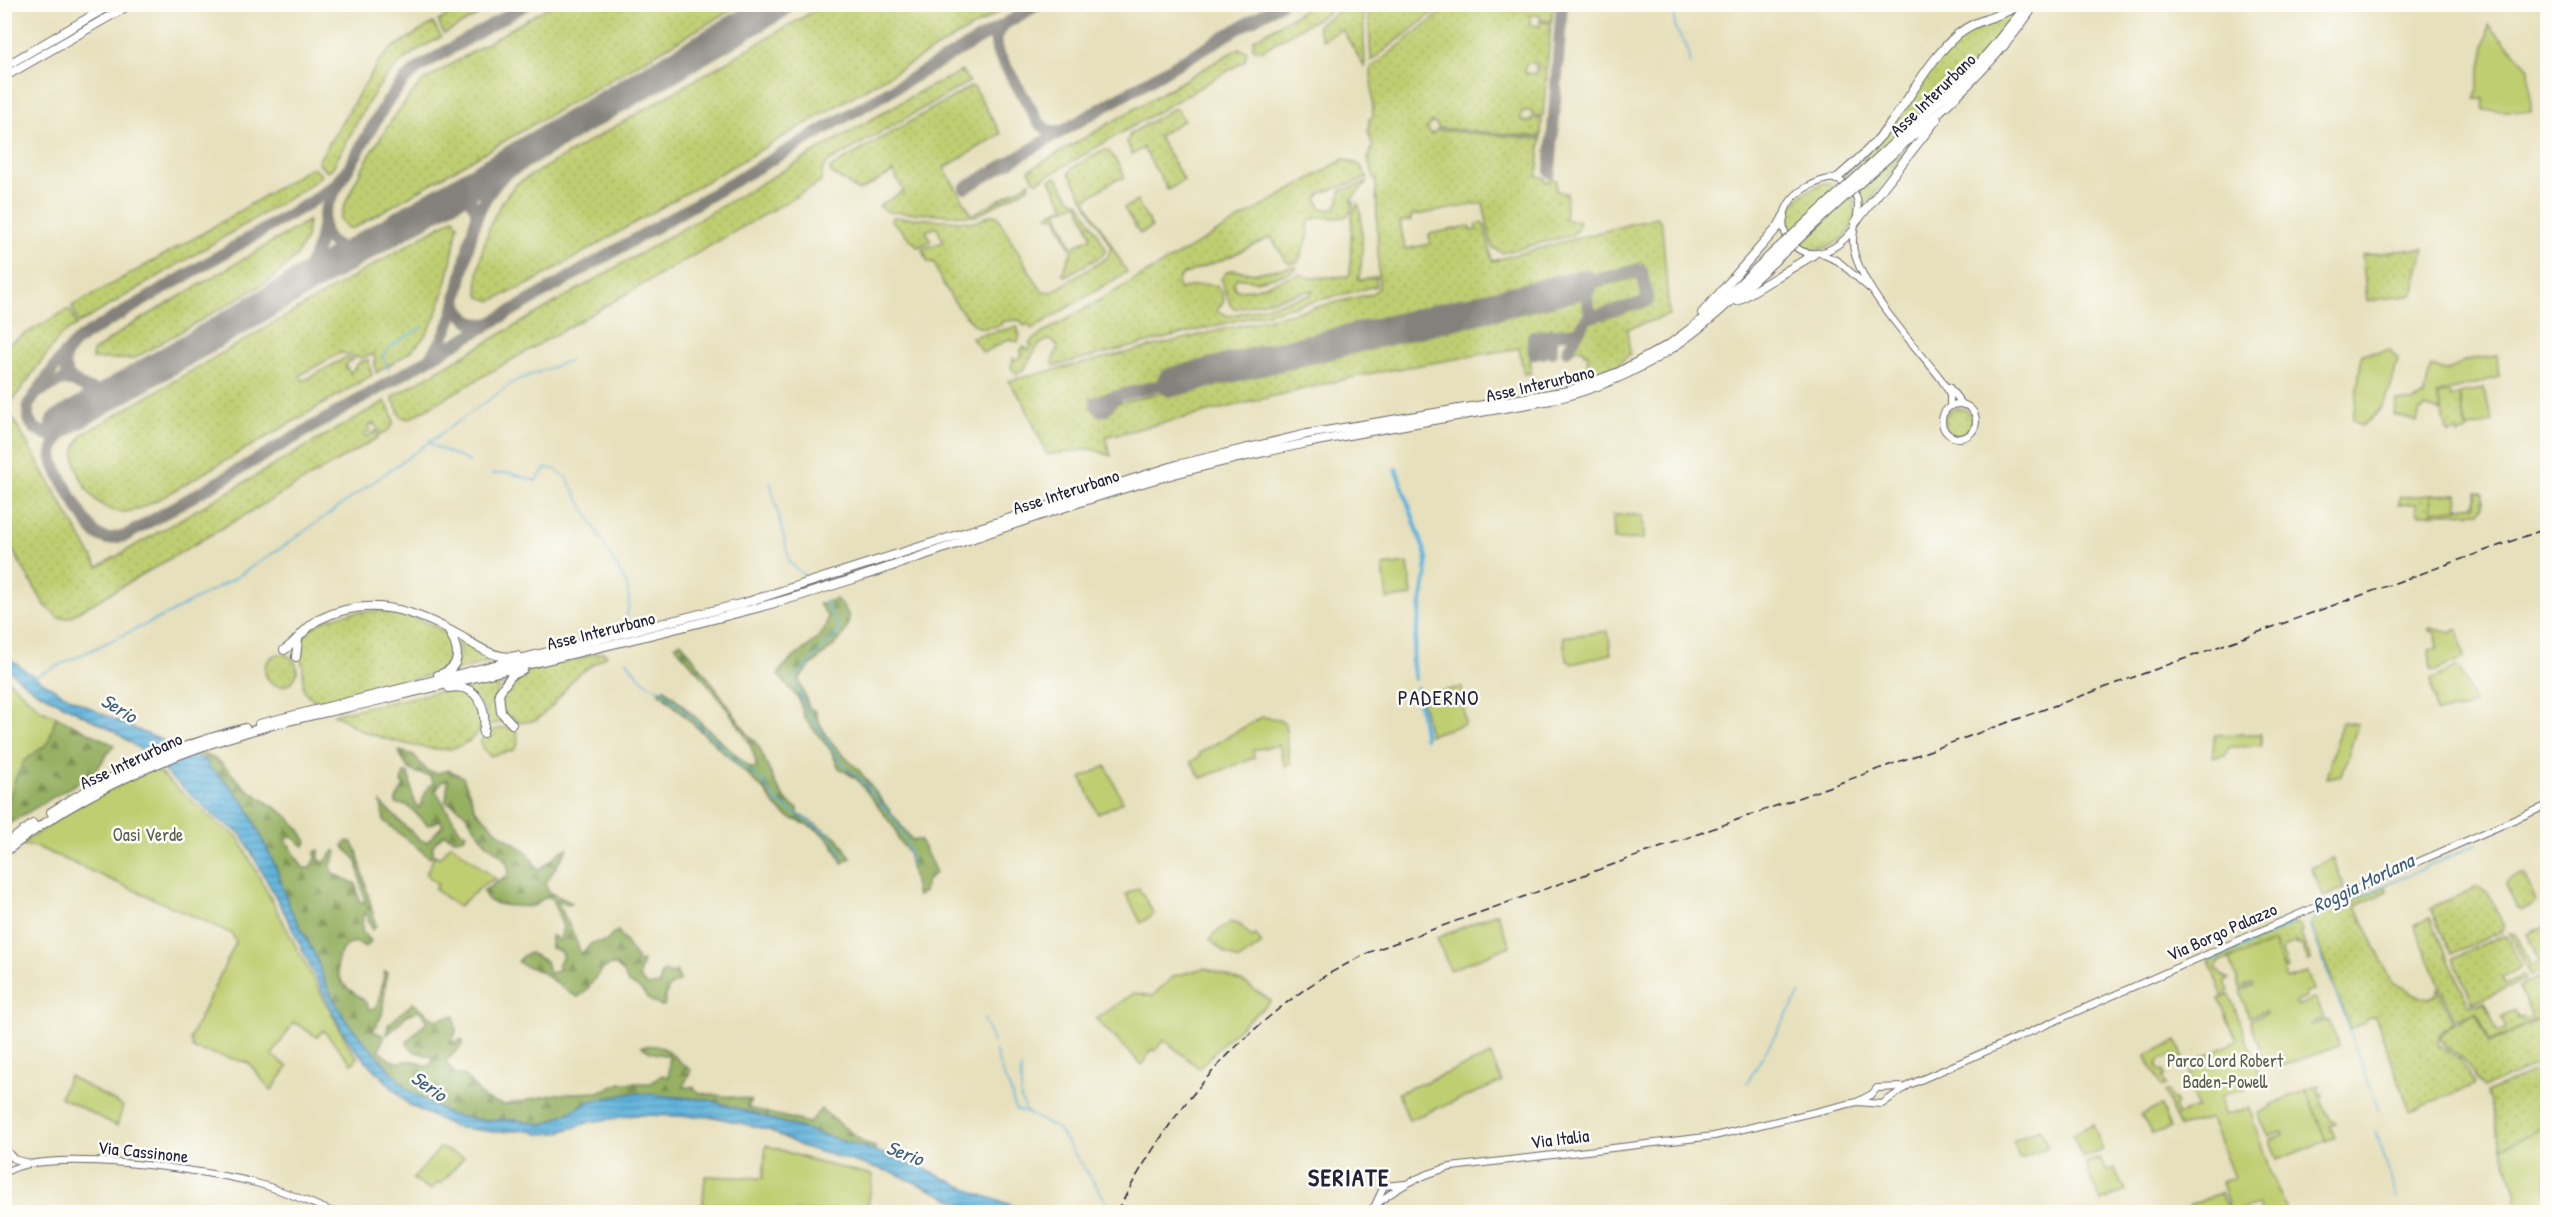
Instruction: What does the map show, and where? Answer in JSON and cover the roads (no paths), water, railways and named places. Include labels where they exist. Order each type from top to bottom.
[{"type":"highway","points":[[4,67],[112,4]]},
{"type":"highway","points":[[4,78],[130,4]]},
{"type":"highway","points":[[1836,179],[1884,133],[1948,43],[1969,26],[2020,4]]},
{"type":"highway","name":"Asse Interurbano","points":[[4,845],[93,787],[139,764],[230,732],[394,690],[429,685],[569,655],[784,600],[1129,487],[1201,467],[1309,442],[1551,400],[1583,392],[1626,376],[1683,343],[1723,308],[1978,65],[2028,4]]},
{"type":"highway","name":"Asse Interurbano","points":[[1860,178],[1950,101],[2000,50],[2035,4]]},
{"type":"highway","points":[[1855,226],[1931,126],[1950,105],[1950,101]]},
{"type":"highway","points":[[1632,365],[1695,320],[1778,227],[1784,216]]},
{"type":"highway","name":"Asse Interurbano","points":[[4,853],[71,806],[129,774],[173,756],[255,729],[380,701],[429,685],[735,606],[1177,465],[1307,434],[1568,391],[1632,365],[1684,334],[1779,253]]},
{"type":"highway","points":[[1723,308],[1730,306],[1813,255]]},
{"type":"highway","points":[[284,650],[317,621],[369,606],[410,612],[447,629],[495,656],[512,657],[590,639],[615,636]]},
{"type":"highway","points":[[447,629],[458,648],[456,661],[443,673],[431,678],[429,685],[435,690],[457,686],[478,696],[485,711],[483,732]]},
{"type":"highway","points":[[296,657],[298,640]]},
{"type":"highway","points":[[512,724],[504,717],[499,706],[499,693],[504,683],[518,671],[565,659],[569,655]]},
{"type":"main road","points":[[1855,226],[1840,244],[1822,254],[1813,255],[1800,251],[1789,242],[1784,232],[1784,216],[1792,200],[1803,189],[1826,179],[1843,182],[1854,193],[1859,206],[1855,226],[1854,253],[1877,296],[1941,379],[1974,413],[1976,424],[1970,435],[1960,439],[1949,436],[1942,427],[1943,413],[1950,406],[1964,405]]},
{"type":"main road","points":[[1822,254],[1838,261],[1877,296]]},
{"type":"main road","points":[[1941,379],[1950,394],[1950,406]]},
{"type":"main road","name":"Via Borgo Palazzo","points":[[1722,1135],[1857,1102],[1882,1104],[1909,1085],[2547,805]]},
{"type":"main road","name":"Via Borgo Palazzo","points":[[1857,1102],[1872,1094],[1877,1088],[1909,1085]]},
{"type":"main road","points":[[1885,1089],[1888,1099]]},
{"type":"main road","points":[[1872,1094],[1875,1102]]},
{"type":"main road","name":"Via Italia","points":[[1392,1189],[1436,1170],[1451,1167],[1722,1135]]},
{"type":"main road","name":"Via Cassinone","points":[[7,1151],[14,1159],[28,1163]]},
{"type":"main road","name":"Via Cassinone","points":[[6,1172],[11,1162],[7,1151]]},
{"type":"main road","name":"Via Cassinone","points":[[6,1172],[28,1163],[62,1160],[112,1162],[255,1182],[333,1212]]},
{"type":"main road","points":[[1383,1194],[1384,1186],[1392,1189]]},
{"type":"main road","points":[[1368,1212],[1383,1194],[1392,1189]]},
{"type":"water","points":[[4,654],[35,677],[70,698],[185,750],[209,764],[207,769],[214,771],[246,805],[276,868],[290,908],[316,957],[326,985],[346,1021],[408,1090],[450,1115],[484,1120],[515,1120],[544,1125],[591,1101],[634,1093],[709,1100],[875,1151],[921,1167],[978,1194],[1033,1212],[979,1212],[894,1173],[803,1147],[769,1130],[714,1117],[636,1115],[590,1122],[557,1133],[538,1134],[530,1130],[495,1132],[454,1127],[409,1105],[353,1047],[340,1027],[284,912],[241,834],[218,819],[138,748],[112,730],[32,689],[5,667]]},
{"type":"waterway","points":[[1673,4],[1675,28],[1687,47],[1690,65]]},
{"type":"waterway","points":[[390,371],[382,357],[391,346],[422,327]]},
{"type":"waterway","points":[[34,677],[170,613],[235,578],[281,548],[515,381],[571,360]]},
{"type":"waterway","points":[[429,440],[432,445],[470,462]]},
{"type":"waterway","points":[[492,474],[510,473],[536,481],[546,468],[554,469],[567,478],[628,587],[629,605],[625,623]]},
{"type":"waterway","points":[[1396,469],[1427,558],[1412,661],[1415,679]]},
{"type":"waterway","points":[[770,481],[790,563],[807,578]]},
{"type":"waterway","points":[[824,600],[840,630],[794,678],[807,711],[844,766],[859,778],[894,819],[907,842],[912,865]]},
{"type":"waterway","points":[[627,660],[642,679],[656,689],[662,690],[744,767],[763,781],[777,802],[832,836],[843,857]]},
{"type":"waterway","points":[[1417,688],[1425,738]]},
{"type":"waterway","name":"Roggia Morlana","points":[[2379,1111],[2310,925],[2315,917],[2478,844]]},
{"type":"waterway","points":[[2213,959],[2290,924]]},
{"type":"waterway","points":[[1747,1083],[1800,993]]},
{"type":"waterway","points":[[984,1019],[993,1042]]},
{"type":"waterway","points":[[995,1050],[1015,1109],[1026,1113]]},
{"type":"waterway","points":[[1021,1067],[1021,1099],[1027,1113],[1058,1129],[1113,1211]]},
{"type":"waterway","name":"Roggia Morlana","points":[[2376,1131],[2397,1198]]},
{"type":"railway","points":[[1117,1212],[1135,1178],[1177,1114],[1226,1057],[1283,1006],[1321,979],[1370,952],[2548,528]]},
{"type":"district","name":"PADERNO","points":[[1439,698]]},
{"type":"district","name":"SERIATE","points":[[1349,1178]]},
{"type":"water label","name":"Serio","points":[[119,708]]},
{"type":"water label","name":"Serio","points":[[429,1086]]},
{"type":"water label","name":"Serio","points":[[905,1153]]},
{"type":"park label","name":"Oasi Verde","points":[[148,835]]},
{"type":"park label","name":"Parco Lord Robert Baden-Powell","points":[[2225,1071]]}]
